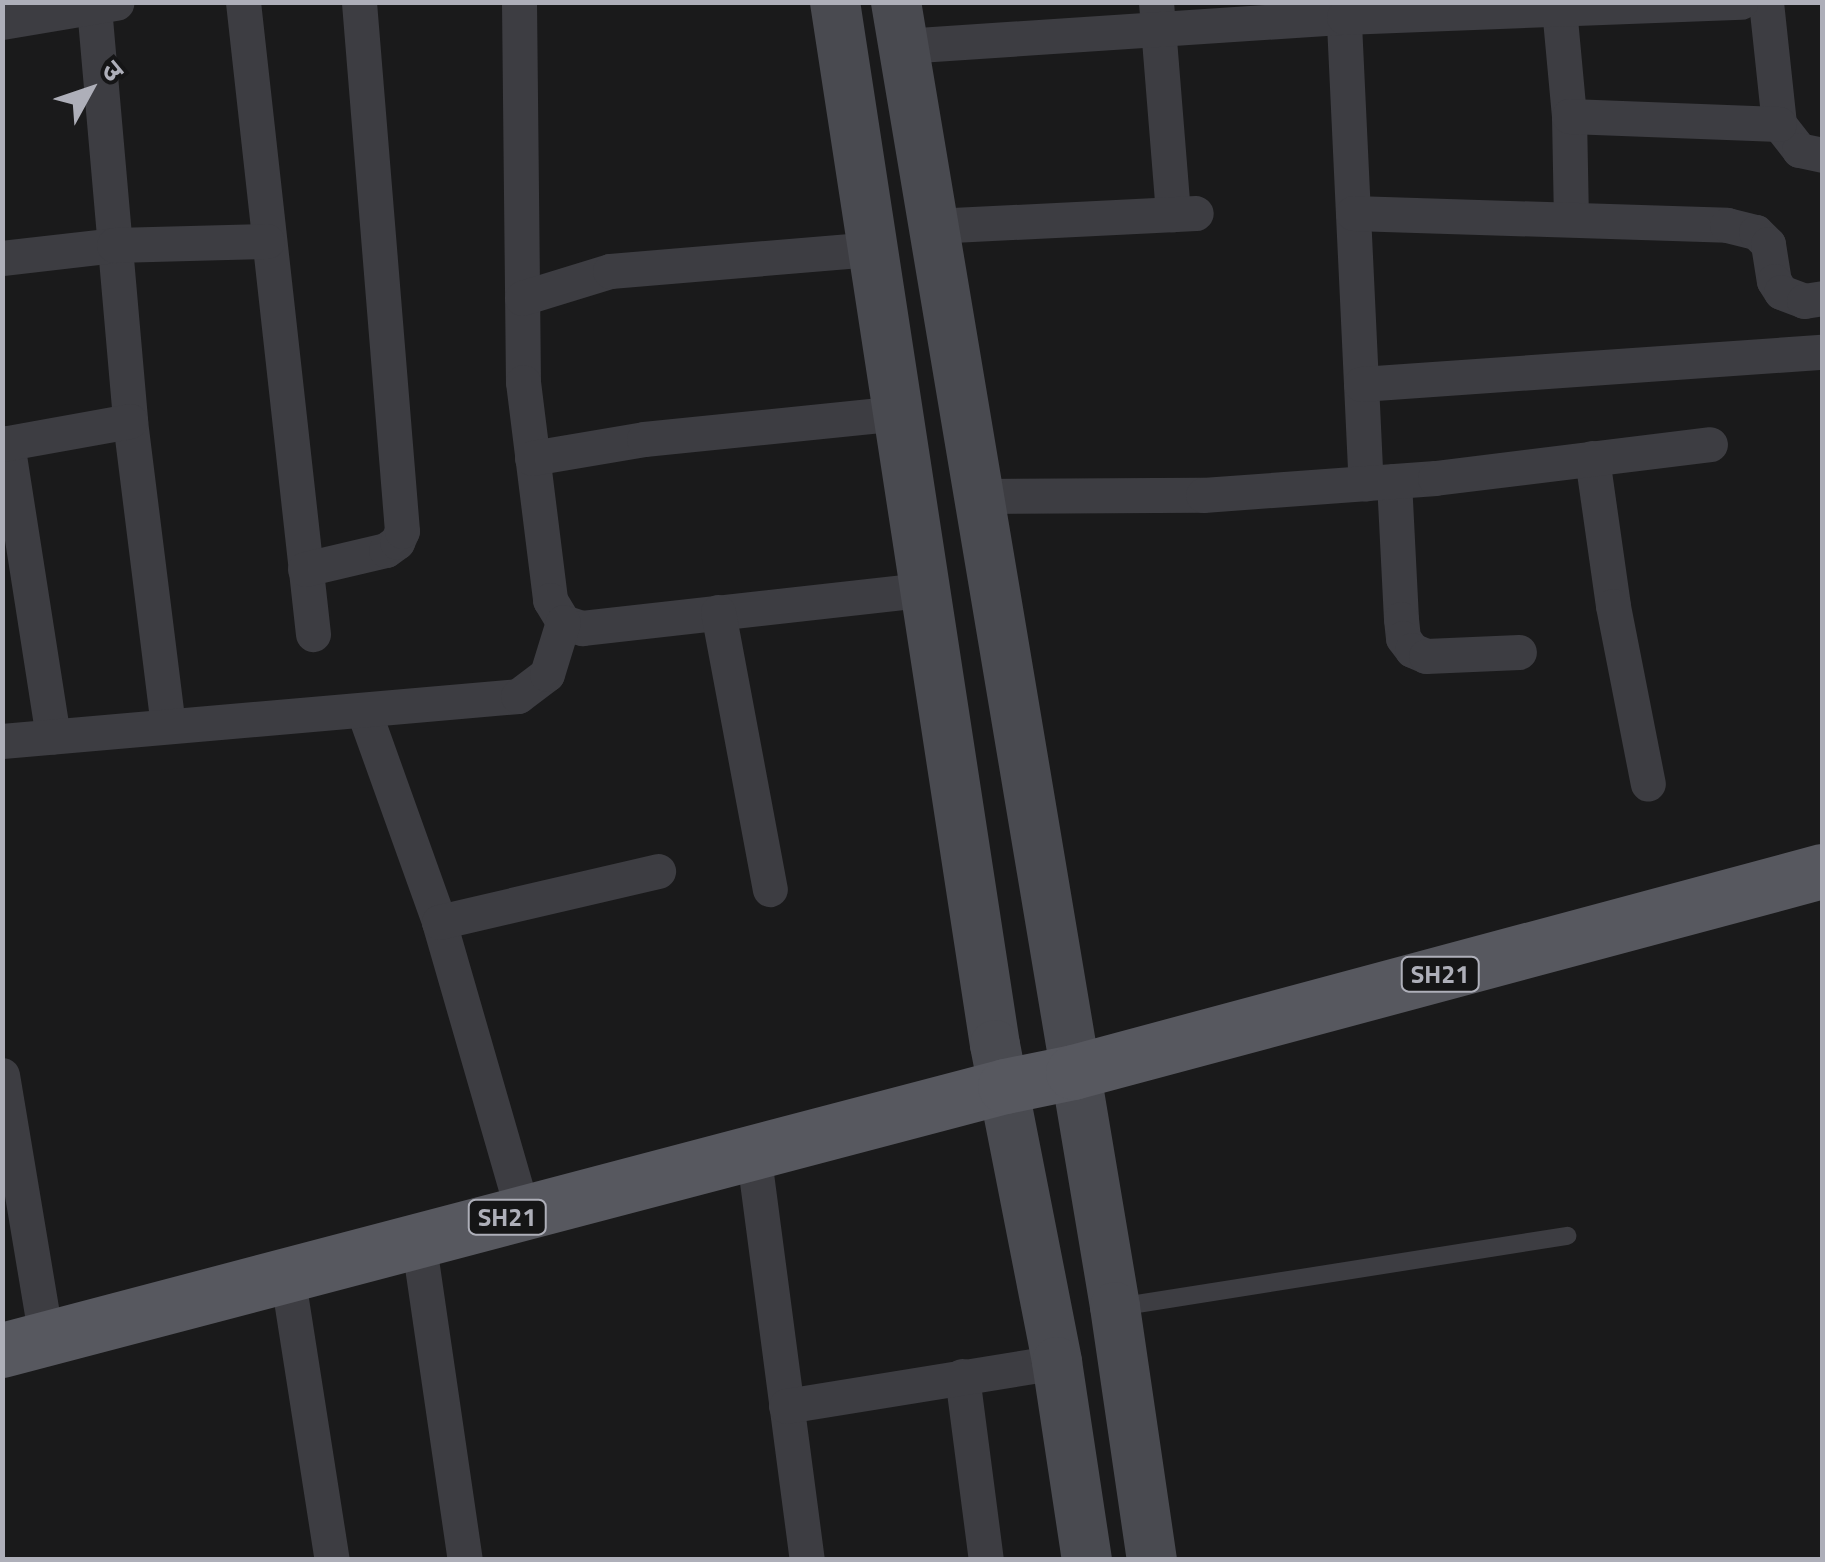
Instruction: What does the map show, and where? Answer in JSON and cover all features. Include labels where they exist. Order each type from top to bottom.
[{"type":"main road","name":"SH21","points":[[24,1344],[1822,872]]},
{"type":"street","points":[[243,2],[313,634]]},
{"type":"street","points":[[305,570],[386,550],[397,542],[402,531],[358,2]]},
{"type":"street","points":[[519,2],[524,382],[550,600],[563,622],[582,628],[927,589]]},
{"type":"street","points":[[835,2],[927,589],[1037,1079],[1115,1307],[1152,1560]]},
{"type":"street","points":[[1088,1560],[1057,1362],[1037,1079],[977,496],[899,24],[1742,2]]},
{"type":"street","points":[[1766,2],[1779,124],[1798,150],[1822,155]]},
{"type":"street","points":[[24,14],[105,5],[114,245],[130,421],[168,726]]},
{"type":"street","points":[[1559,8],[1569,116],[1571,218]]},
{"type":"street","points":[[1343,10],[1361,384],[1403,638],[1412,650],[1426,656],[1519,652]]},
{"type":"street","points":[[932,226],[1184,214],[1156,15]]},
{"type":"street","points":[[1569,116],[1779,124]]},
{"type":"street","points":[[1353,213],[1727,226],[1756,232],[1768,244],[1774,281],[1781,292],[1804,301],[1822,298]]},
{"type":"street","points":[[2,258],[114,245],[268,241]]},
{"type":"street","points":[[522,298],[610,271],[874,249]]},
{"type":"street","points":[[1361,384],[1822,352]]},
{"type":"street","points":[[532,458],[644,439],[900,413]]},
{"type":"street","points":[[53,736],[5,443],[130,421]]},
{"type":"street","points":[[977,496],[1203,495],[1380,482],[1710,444]]},
{"type":"street","points":[[1592,458],[1613,606],[1648,784]]},
{"type":"street","points":[[718,612],[770,889]]},
{"type":"street","points":[[2,741],[518,696],[547,674],[563,622]]},
{"type":"street","points":[[364,712],[440,922],[523,1213]]},
{"type":"street","points":[[440,922],[658,871]]},
{"type":"street","points":[[2,1075],[24,1344]]},
{"type":"street","points":[[753,1151],[807,1560]]},
{"type":"street","points":[[418,1239],[465,1560]]},
{"type":"street","points":[[287,1274],[332,1560]]},
{"type":"street","points":[[786,1406],[1057,1362]]},
{"type":"street","points":[[962,1376],[986,1560]]},
{"type":"lane","points":[[1115,1307],[1566,1236]]}]
